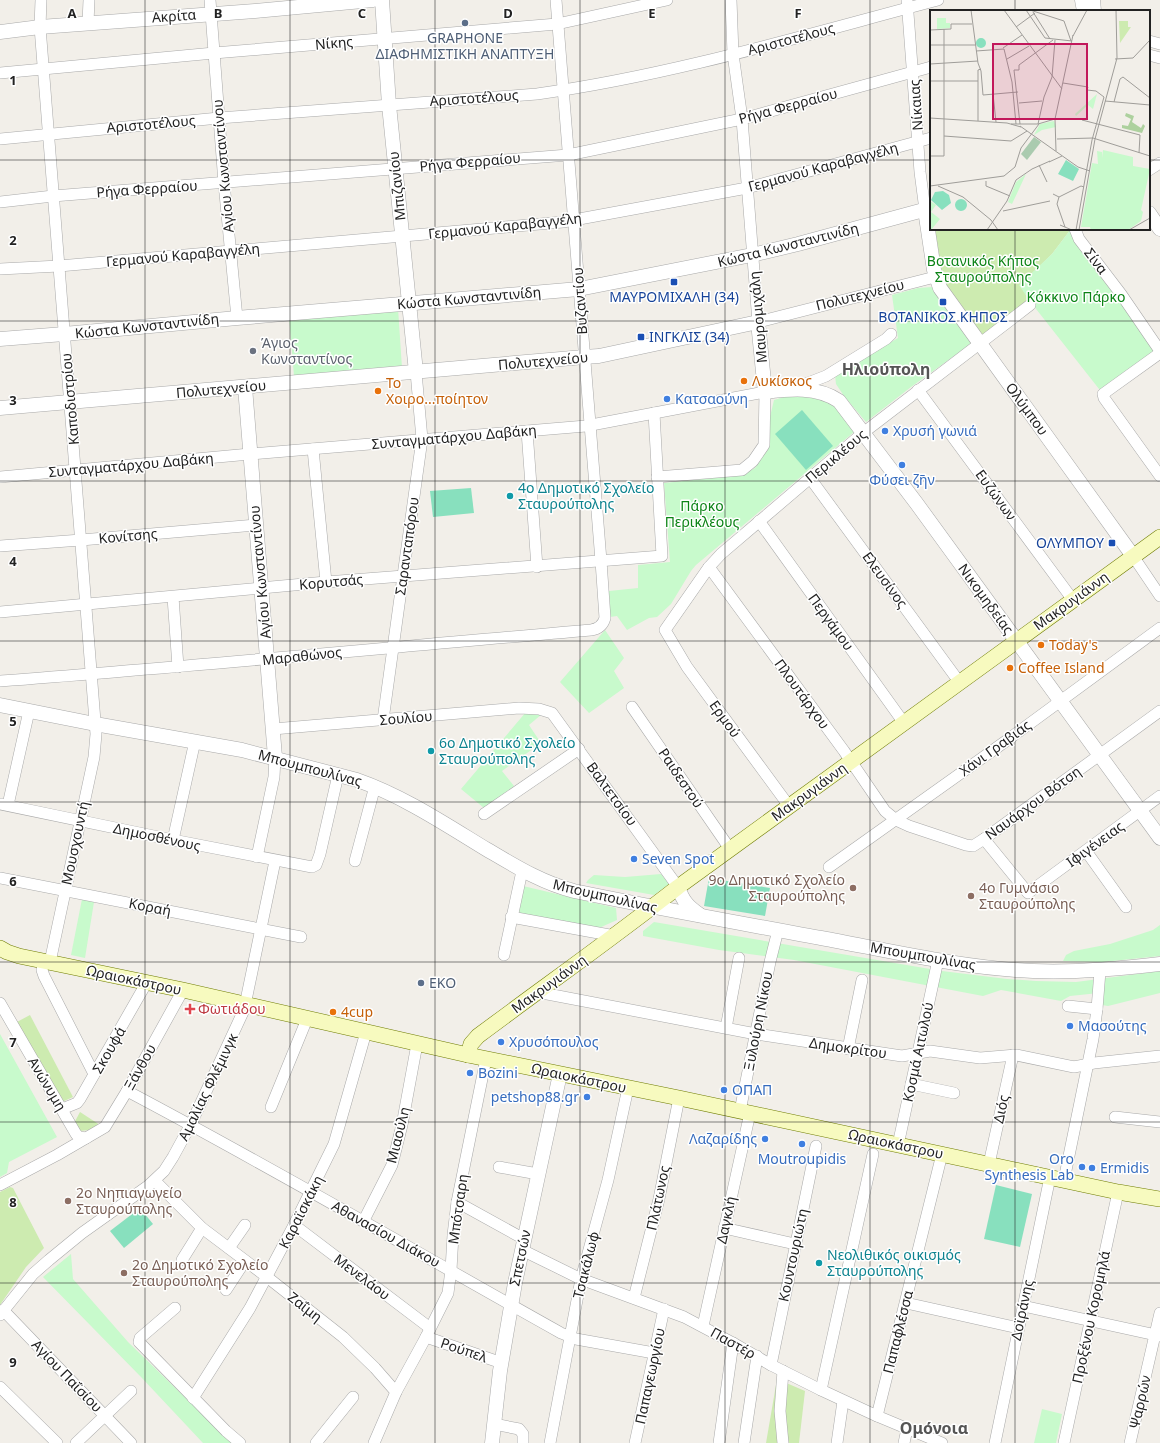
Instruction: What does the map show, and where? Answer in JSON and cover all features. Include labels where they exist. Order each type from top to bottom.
[{"type":"main road","name":"Μακρυγιάννη","points":[[468,1055],[471,1044],[478,1036],[536,992],[615,936],[678,887],[1160,537]]},
{"type":"main road","name":"Ωραιοκάστρου","points":[[2,952],[147,982],[486,1059],[745,1112],[1118,1192],[1160,1199]]},
{"type":"street","name":"Καποδιστρίου","points":[[41,0],[40,27],[95,724]]},
{"type":"street","points":[[88,23],[89,0]]},
{"type":"street","name":"Ακρίτα","points":[[0,32],[88,23],[210,7],[373,0]]},
{"type":"street","name":"Μπιζανίου","points":[[382,0],[389,105],[416,372]]},
{"type":"street","name":"Βυζαντίου","points":[[556,0],[601,561],[605,618],[602,625]]},
{"type":"street","name":"Νίκης","points":[[0,73],[214,53],[558,24],[667,0]]},
{"type":"street","name":"Μαυρομιχάλη","points":[[657,477],[742,470],[753,461],[764,445],[765,392],[752,255],[742,120],[734,54],[731,0]]},
{"type":"street","name":"Αριστοτέλους","points":[[0,139],[219,118],[537,94],[597,84],[734,54],[908,4],[938,0]]},
{"type":"street","points":[[1082,0],[1084,10]]},
{"type":"street","points":[[1093,0],[1094,10]]},
{"type":"street","name":"Νίκαιας","points":[[908,4],[918,141],[928,209]]},
{"type":"street","name":"Αγίου Κωνσταντίνου","points":[[210,7],[224,183],[237,318]]},
{"type":"street","points":[[1150,41],[1160,44]]},
{"type":"street","points":[[1150,55],[1160,58]]},
{"type":"street","name":"Ρήγα Φερραίου","points":[[0,202],[54,196],[568,155],[742,120],[930,67]]},
{"type":"street","name":"Γερμανού Καραβαγγέλη","points":[[0,269],[59,266],[574,220],[747,188],[930,138]]},
{"type":"street","points":[[1150,169],[1160,163]]},
{"type":"street","name":"Κώστα Κωνσταντινίδη","points":[[0,339],[579,289],[752,255],[928,209]]},
{"type":"street","name":"Ολύμπου","points":[[928,209],[930,228]]},
{"type":"street","points":[[1150,214],[1160,229]]},
{"type":"street","name":"Ολύμπου","points":[[930,230],[935,277],[940,288],[1133,556],[1160,596]]},
{"type":"street","name":"Σίνα","points":[[1075,230],[1079,238],[1121,294],[1160,352]]},
{"type":"street","name":"Πολυτεχνείου","points":[[0,408],[599,356],[758,322],[935,277]]},
{"type":"street","name":"Περικλέους","points":[[665,630],[709,567],[721,554],[863,433],[1030,304]]},
{"type":"street","name":"Συνταγματάρχου Δαβάκη","points":[[0,477],[590,425],[792,388],[811,383],[826,376],[886,339],[891,334]]},
{"type":"street","points":[[1160,352],[1103,394],[1104,398],[1160,476]]},
{"type":"street","name":"Σαρανταπόρου","points":[[383,720],[422,439],[416,372]]},
{"type":"street","name":"Αγίου Κωνσταντίνου","points":[[245,387],[275,757]]},
{"type":"street","name":"Νικομηδείας","points":[[792,388],[830,395],[839,401],[1160,838]]},
{"type":"street","name":"Ευζώνων","points":[[918,390],[1073,600]]},
{"type":"street","points":[[654,413],[657,477]]},
{"type":"street","points":[[527,431],[536,567]]},
{"type":"street","points":[[313,449],[326,582]]},
{"type":"street","name":"Κορυτσάς","points":[[0,612],[326,582],[536,567],[662,556],[657,477]]},
{"type":"street","name":"Ελευσίνος","points":[[810,478],[960,682]]},
{"type":"street","name":"Περγάμου","points":[[759,521],[904,723]]},
{"type":"street","name":"Κονίτσης","points":[[0,546],[256,524]]},
{"type":"street","name":"Πλουτάρχου","points":[[709,567],[851,761],[867,787],[885,811],[896,820]]},
{"type":"street","points":[[173,597],[178,667]]},
{"type":"street","name":"Μαραθώνος","points":[[0,681],[178,667],[591,630],[602,625]]},
{"type":"street","name":"Χάνι Γραβιάς","points":[[829,867],[1160,628]]},
{"type":"street","name":"Ερμού","points":[[665,630],[687,667],[789,806]]},
{"type":"street","name":"Μπουμπουλίνας","points":[[0,705],[275,757],[375,786],[429,814],[522,871],[564,888],[700,916],[938,960],[991,968],[1032,971],[1100,971],[1160,964]]},
{"type":"street","name":"Ραιδεστού","points":[[632,706],[730,850]]},
{"type":"street","name":"Σουλίου","points":[[273,729],[519,708],[539,709]]},
{"type":"street","name":"Μπουμπουλίνας","points":[[0,709],[29,711]]},
{"type":"street","name":"Βαλτετσίου","points":[[539,709],[552,713],[678,887]]},
{"type":"street","points":[[4,804],[29,711]]},
{"type":"street","name":"Ναυάρχου Βότση","points":[[896,820],[909,826],[973,846],[1160,711]]},
{"type":"street","name":"Μουσχουντή","points":[[94,1074],[42,970],[47,961],[65,891],[94,757],[95,724]]},
{"type":"street","points":[[173,840],[195,741]]},
{"type":"street","points":[[484,814],[579,749]]},
{"type":"street","points":[[257,857],[274,777],[275,757]]},
{"type":"street","name":"Δημοσθένους","points":[[4,804],[275,861],[315,867],[320,854],[338,775]]},
{"type":"street","points":[[355,861],[375,786]]},
{"type":"street","name":"Ιφιγένειας","points":[[984,839],[1028,893],[1160,796]]},
{"type":"street","points":[[1086,851],[1126,907]]},
{"type":"street","name":"Αμαλίας Φλέμινγκ","points":[[2,1312],[33,1274],[82,1233],[155,1181],[170,1161],[191,1124],[246,1004],[275,861]]},
{"type":"street","points":[[504,955],[522,871]]},
{"type":"street","name":"Κοραή","points":[[0,878],[301,937]]},
{"type":"street","points":[[678,887],[683,901],[689,908],[700,916]]},
{"type":"street","points":[[511,918],[615,936]]},
{"type":"street","name":"Ξυλούρη Νίκου","points":[[745,1112],[756,1034],[770,962],[778,930]]},
{"type":"street","points":[[726,1028],[739,958]]},
{"type":"street","name":"Κοσμά Αιτωλού","points":[[898,1145],[938,960]]},
{"type":"street","points":[[1064,1180],[1088,1064],[1097,1009],[1100,971]]},
{"type":"street","points":[[848,1049],[862,980]]},
{"type":"street","name":"Σκουφά","points":[[62,1109],[79,1101],[147,982]]},
{"type":"street","name":"Ξάνθου","points":[[0,1185],[105,1127],[127,1091],[183,990]]},
{"type":"street","name":"Δημοκρίτου","points":[[536,992],[756,1034],[902,1056],[925,1051],[937,1051],[986,1058],[1013,1055],[1032,1057],[1070,1066],[1160,1056]]},
{"type":"street","name":"Ανώνυμη","points":[[0,1003],[76,1134],[84,1139]]},
{"type":"street","points":[[1068,1006],[1097,1009]]},
{"type":"street","points":[[271,1107],[307,1019]]},
{"type":"street","name":"Καραϊσκάκη","points":[[193,1398],[250,1308],[311,1192],[334,1144],[366,1032]]},
{"type":"street","name":"Μιαούλη","points":[[364,1220],[392,1165],[402,1125],[417,1044]]},
{"type":"street","name":"Διός","points":[[989,1164],[1013,1055]]},
{"type":"street","name":"Μπότσαρη","points":[[374,1443],[396,1392],[448,1293],[457,1202],[486,1059]]},
{"type":"street","name":"Σπετσών","points":[[492,1443],[511,1305],[560,1074]]},
{"type":"street","points":[[911,1084],[954,1093]]},
{"type":"street","name":"Τσακάλωφ","points":[[550,1443],[581,1279],[608,1180],[628,1088]]},
{"type":"street","name":"Αθανασίου Διάκου","points":[[127,1091],[191,1124],[311,1192],[364,1220],[569,1337],[654,1353]]},
{"type":"street","name":"Πλάτωνος","points":[[634,1298],[658,1199],[678,1098]]},
{"type":"street","name":"Δαγκλή","points":[[703,1326],[724,1228],[745,1112]]},
{"type":"street","points":[[1116,1117],[1160,1122]]},
{"type":"street","name":"Κουντουριώτη","points":[[771,1365],[816,1146]]},
{"type":"street","points":[[821,1390],[873,1154]]},
{"type":"street","name":"Παπαφλέσσα","points":[[877,1416],[942,1154]]},
{"type":"street","points":[[499,1166],[538,1174]]},
{"type":"street","name":"Δοϊράνης","points":[[995,1443],[1050,1177]]},
{"type":"street","name":"Ζαΐμη","points":[[155,1181],[202,1228],[343,1337],[375,1368],[396,1392]]},
{"type":"street","name":"Προξένου Κορομηλά","points":[[1064,1443],[1118,1192]]},
{"type":"street","name":"Παστέρ","points":[[457,1202],[581,1279],[664,1309],[703,1326],[771,1365],[843,1401],[942,1443]]},
{"type":"street","points":[[228,1248],[245,1225]]},
{"type":"street","name":"Μενελάου","points":[[294,1225],[428,1332]]},
{"type":"street","points":[[182,1260],[202,1228]]},
{"type":"street","points":[[724,1228],[795,1244]]},
{"type":"street","points":[[226,1290],[245,1261]]},
{"type":"street","points":[[906,1303],[1018,1328]]},
{"type":"street","points":[[1023,1306],[1158,1335]]},
{"type":"street","points":[[175,1308],[140,1338],[139,1342],[193,1398],[240,1443]]},
{"type":"street","name":"Παπαγεωργίου","points":[[635,1443],[664,1309]]},
{"type":"street","name":"Αγίου Παΐσίου","points":[[2,1312],[131,1443]]},
{"type":"street","name":"Ψαρρών","points":[[1130,1443],[1158,1335],[1160,1313]]},
{"type":"street","name":"Ρούπελ","points":[[428,1332],[502,1363]]},
{"type":"street","points":[[719,1443],[733,1343]]},
{"type":"street","points":[[744,1443],[757,1356]]},
{"type":"street","points":[[783,1371],[780,1411],[783,1443]]},
{"type":"street","points":[[0,1387],[57,1443]]},
{"type":"street","points":[[76,1443],[132,1390]]},
{"type":"street","points":[[316,1443],[353,1397]]},
{"type":"street","points":[[837,1443],[843,1401]]},
{"type":"street","points":[[494,1424],[519,1429],[523,1434],[523,1443]]},
{"type":"street","points":[[904,1443],[907,1429]]},
{"type":"green space","name":"Βοτανικός Κήπος Σταυρούπολης","points":[[935,230],[1070,230],[1052,254],[1020,285],[1029,300],[982,335],[943,280]]},
{"type":"green space","name":"Κόκκινο Πάρκο","points":[[1072,230],[1160,351],[1103,394],[1029,300],[1019,285],[1052,254]]},
{"type":"green space","points":[[932,287],[972,343],[866,422],[836,384],[835,375],[898,338],[892,295],[918,288]]},
{"type":"green space","points":[[398,308],[402,368],[294,376],[289,317]]},
{"type":"green space","name":"Πάρκο Περικλέους","points":[[787,396],[812,397],[830,403],[838,409],[854,432],[696,565],[671,604],[657,617],[649,618],[627,630],[617,616],[610,617],[609,591],[638,588],[638,565],[670,562],[664,483],[742,475],[755,468],[768,449],[768,425],[774,400]]},
{"type":"green space","points":[[802,410],[833,446],[806,470],[775,434]]},
{"type":"green space","points":[[471,488],[474,513],[433,517],[430,491]]},
{"type":"green space","points":[[605,630],[624,658],[614,671],[624,688],[589,713],[560,682]]},
{"type":"green space","points":[[526,712],[542,714],[529,725],[541,743],[502,771],[514,786],[484,808],[461,789]]},
{"type":"green space","points":[[661,874],[669,884],[654,895],[586,883],[594,875],[625,877]]},
{"type":"green space","points":[[709,878],[770,888],[765,916],[704,906]]},
{"type":"green space","points":[[523,886],[616,908],[617,920],[599,928],[520,913],[519,911]]},
{"type":"green space","points":[[82,899],[94,902],[85,958],[71,955]]},
{"type":"green space","points":[[654,922],[942,971],[1007,979],[1076,982],[1160,971],[1160,993],[1108,1006],[1102,1005],[1099,993],[1070,996],[1061,1001],[1001,990],[983,996],[794,960],[719,950],[643,936],[643,931]]},
{"type":"green space","points":[[1160,925],[1160,956],[1103,962],[1063,961],[1066,955],[1074,951],[1110,944],[1153,930]]},
{"type":"green space","points":[[30,1015],[73,1097],[60,1103],[15,1023]]},
{"type":"green space","points":[[0,1034],[57,1137],[9,1162],[7,1173],[0,1177]]},
{"type":"green space","points":[[80,1112],[100,1125],[89,1130],[80,1131],[73,1125]]},
{"type":"green space","points":[[996,1185],[1032,1194],[1020,1247],[984,1239]]},
{"type":"green space","points":[[10,1187],[13,1188],[44,1248],[26,1267],[0,1305],[0,1192]]},
{"type":"green space","points":[[140,1208],[153,1224],[124,1248],[110,1231]]},
{"type":"green space","points":[[71,1254],[73,1279],[128,1342],[232,1443],[203,1443],[43,1277]]},
{"type":"green space","points":[[777,1379],[805,1391],[799,1443],[766,1443]]},
{"type":"green space","points":[[1042,1409],[1062,1414],[1056,1443],[1034,1443]]},
{"type":"place","name":"GRAPHONE ΔΙΑΦΗΜΙΣΤΙΚΗ ΑΝΑΠΤΥΞΗ","points":[[465,23]]},
{"type":"place","name":"ΜΑΥΡΟΜΙΧΑΛΗ (34)","points":[[674,282]]},
{"type":"place","name":"ΒΟΤΑΝΙΚΟΣ ΚΗΠΟΣ","points":[[943,302]]},
{"type":"place","name":"ΙΝΓΚΛΙΣ (34)","points":[[641,337]]},
{"type":"place","name":"Άγιος Κωνσταντίνος","points":[[253,351]]},
{"type":"place","name":"Λυκίσκος","points":[[744,381]]},
{"type":"place","name":"Το Χοιρο...ποίητον","points":[[378,391]]},
{"type":"place","name":"Κατσαούνη","points":[[667,399]]},
{"type":"place","name":"Χρυσή γωνιά","points":[[885,431]]},
{"type":"place","name":"Φύσει ζῆν","points":[[902,465]]},
{"type":"place","name":"4ο Δημοτικό Σχολείο Σταυρούπολης","points":[[510,496]]},
{"type":"place","name":"ΟΛΥΜΠΟΥ","points":[[1112,543]]},
{"type":"place","name":"Today's","points":[[1041,645]]},
{"type":"place","name":"Coffee Island","points":[[1010,668]]},
{"type":"place","name":"6ο Δημοτικό Σχολείο Σταυρούπολης","points":[[431,751]]},
{"type":"place","name":"Seven Spot","points":[[634,859]]},
{"type":"place","name":"9ο Δημοτικό Σχολείο Σταυρούπολης","points":[[853,888]]},
{"type":"place","name":"4ο Γυμνάσιο Σταυρούπολης","points":[[971,896]]},
{"type":"place","name":"EKO","points":[[421,983]]},
{"type":"place","name":"Φωτιάδου","points":[[190,1009]]},
{"type":"place","name":"4cup","points":[[333,1012]]},
{"type":"place","name":"Μασούτης","points":[[1070,1026]]},
{"type":"place","name":"Χρυσόπουλος","points":[[501,1042]]},
{"type":"place","name":"Bozini","points":[[470,1073]]},
{"type":"place","name":"ΟΠΑΠ","points":[[724,1090]]},
{"type":"place","name":"petshop88.gr","points":[[587,1097]]},
{"type":"place","name":"Λαζαρίδης","points":[[765,1139]]},
{"type":"place","name":"Moutroupidis","points":[[802,1144]]},
{"type":"place","name":"Oro Synthesis Lab","points":[[1082,1167]]},
{"type":"place","name":"Ermidis","points":[[1092,1168]]},
{"type":"place","name":"2ο Νηπιαγωγείο Σταυρούπολης","points":[[68,1201]]},
{"type":"place","name":"Νεολιθικός οικισμός Σταυρούπολης","points":[[819,1263]]},
{"type":"place","name":"2ο Δημοτικό Σχολείο Σταυρούπολης","points":[[124,1273]]},
{"type":"district","name":"Ηλιούπολη","points":[[886,369]]},
{"type":"district","name":"Ομόνοια","points":[[934,1428]]}]
